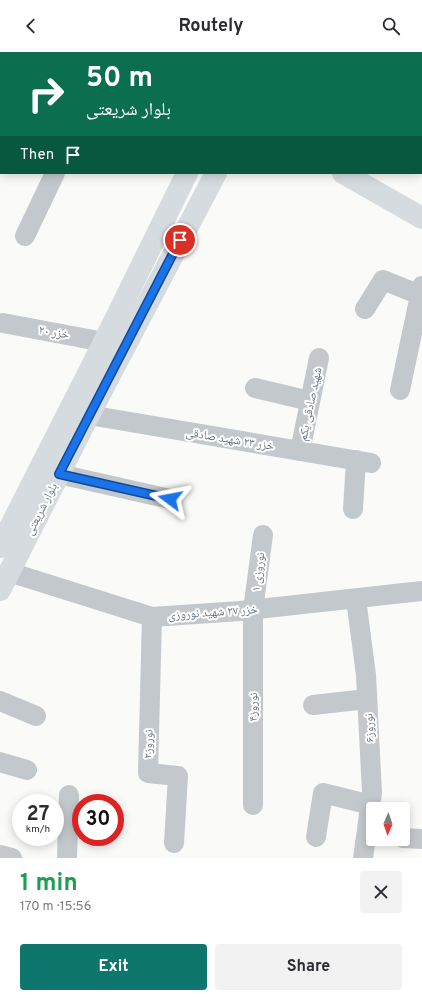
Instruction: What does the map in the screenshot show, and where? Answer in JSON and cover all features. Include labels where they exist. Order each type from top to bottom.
[{"type":"main road","name":"بلوار شریعتی","points":[[5,581],[59,474],[104,342],[187,174]]},
{"type":"main road","name":"بلوار شریعتی","points":[[3,536],[80,410],[215,174]]},
{"type":"main road","points":[[345,174],[422,218]]},
{"type":"street","points":[[25,236],[55,174]]},
{"type":"street","points":[[365,309],[383,280],[421,290],[400,390]]},
{"type":"street","name":"خزر ۲۰","points":[[3,323],[104,342]]},
{"type":"street","name":"شهید صادقی یکم","points":[[300,451],[319,358]]},
{"type":"street","points":[[255,388],[310,401]]},
{"type":"street","name":"خزر ۲۳ شهید صادقی","points":[[80,410],[300,451],[364,461],[353,509]]},
{"type":"street","points":[[59,474],[170,499]]},
{"type":"street","name":"نوروزی ۱","points":[[253,610],[263,535]]},
{"type":"street","name":"خزر ۲۷ شهید نوروزی","points":[[5,581],[152,617],[253,610],[422,591]]},
{"type":"street","name":"نوروز۶","points":[[356,599],[366,675],[372,793],[370,802]]},
{"type":"street","name":"نوروز۴","points":[[252,805],[253,610]]},
{"type":"street","name":"نوروز۲","points":[[152,617],[148,773],[178,776],[174,843]]},
{"type":"street","points":[[313,705],[367,699]]},
{"type":"street","points":[[0,701],[36,716]]},
{"type":"street","points":[[0,762],[27,770]]},
{"type":"street","points":[[316,837],[323,793],[366,804]]},
{"type":"street","points":[[67,858],[69,795]]},
{"type":"street","points":[[410,838],[422,838]]},
{"type":"street","name":"نوروز۶","points":[[363,858],[367,846]]},
{"type":"street","points":[[0,855],[12,858]]},
{"type":"route","points":[[170,499],[59,474],[180,240]]}]
